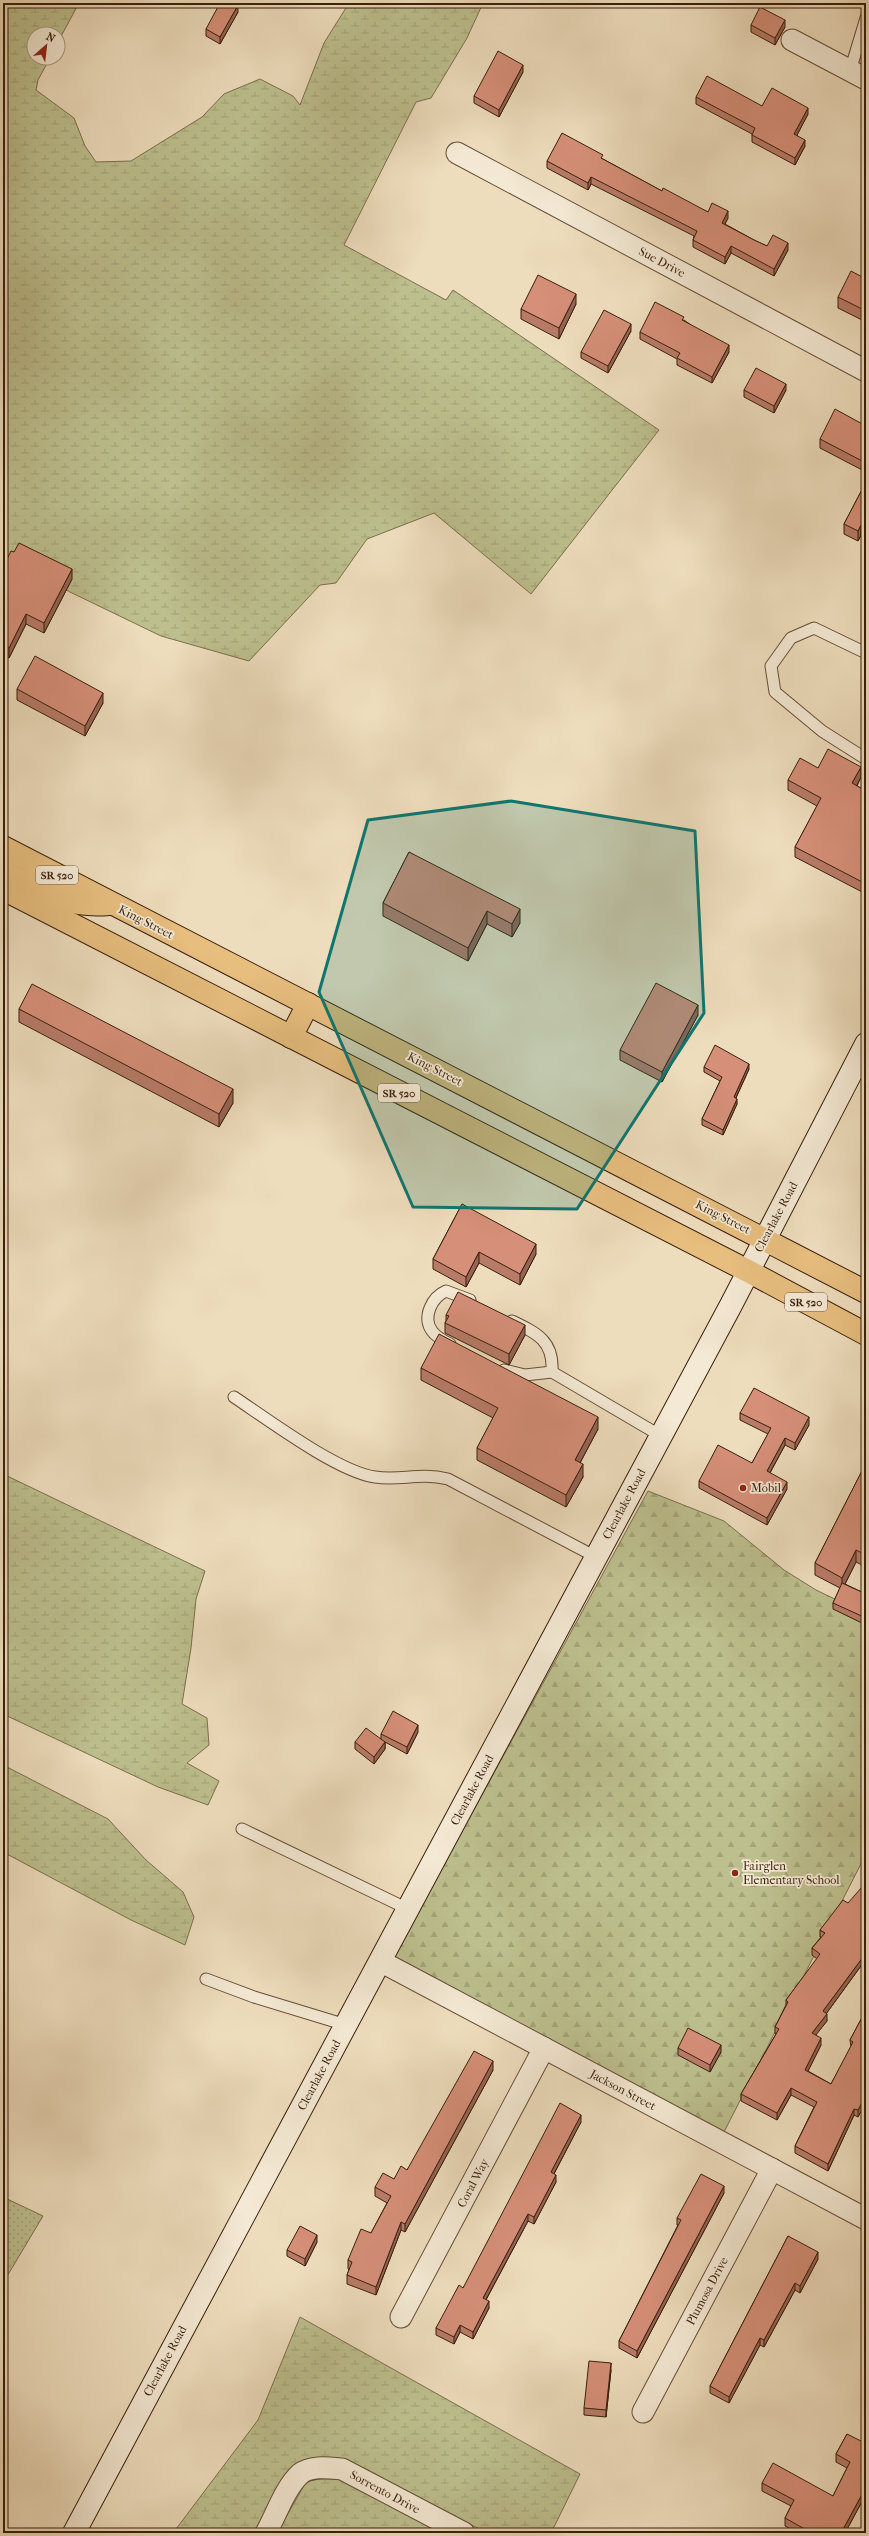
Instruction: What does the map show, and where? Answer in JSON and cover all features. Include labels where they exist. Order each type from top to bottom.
[{"type":"main road","name":"King Street","points":[[3,846],[112,904],[866,1292]]},
{"type":"main road","points":[[3,871],[56,898],[86,906],[112,904]]},
{"type":"main road","name":"SR 520","points":[[3,889],[748,1271],[866,1334]]},
{"type":"main road","points":[[291,1037],[308,1004]]},
{"type":"street","points":[[792,40],[858,75]]},
{"type":"street","name":"Sue Drive","points":[[457,153],[866,371]]},
{"type":"street","name":"Clearlake Road","points":[[74,2533],[661,1436],[866,1044]]},
{"type":"street","name":"Jackson Street","points":[[380,1961],[866,2219]]},
{"type":"street","name":"Coral Way","points":[[401,2317],[544,2048]]},
{"type":"street","name":"Plumosa Drive","points":[[643,2412],[772,2169]]},
{"type":"street","name":"Sorrento Drive","points":[[266,2533],[287,2492],[301,2473],[321,2467],[342,2469],[464,2533]]},
{"type":"lane","points":[[858,75],[866,18]]},
{"type":"lane","points":[[866,653],[814,628],[791,638],[771,666],[774,692],[822,731],[866,759]]},
{"type":"lane","points":[[462,1350],[441,1339],[432,1331],[428,1316],[436,1298],[446,1291],[483,1307]]},
{"type":"lane","points":[[505,1317],[541,1338],[548,1345],[553,1359],[552,1372]]},
{"type":"lane","points":[[490,1364],[518,1375],[552,1372],[661,1436]]},
{"type":"lane","points":[[234,1397],[329,1458],[355,1471],[374,1478],[431,1475],[448,1479],[596,1557]]},
{"type":"lane","points":[[242,1829],[408,1909]]},
{"type":"lane","points":[[206,1979],[254,1997],[346,2025]]},
{"type":"highlighted area","points":[[511,801],[695,831],[704,1013],[577,1209],[413,1207],[319,992],[368,820]]},
{"type":"green space","points":[[3,3],[79,3],[66,27],[26,26],[26,66],[46,66],[38,80],[36,90],[74,118],[85,146],[96,162],[131,161],[202,117],[224,94],[260,79],[293,96],[300,105],[324,43],[349,3],[483,3],[467,38],[431,98],[416,102],[344,245],[446,300],[453,290],[659,430],[531,594],[434,513],[367,539],[336,583],[320,585],[249,661],[161,636],[70,592],[3,555]]},
{"type":"green space","points":[[3,1474],[205,1571],[196,1599],[191,1648],[182,1704],[207,1718],[209,1745],[187,1763],[219,1781],[208,1805],[158,1787],[3,1714]]},
{"type":"green space","points":[[648,1491],[724,1521],[784,1570],[816,1590],[866,1614],[866,1854],[724,2132],[394,1956]]},
{"type":"green space","points":[[3,1765],[108,1819],[146,1860],[183,1892],[194,1917],[185,1945],[131,1920],[3,1852]]},
{"type":"green space","points":[[3,2197],[43,2216],[3,2283]]},
{"type":"green space","points":[[300,2317],[580,2474],[554,2527],[547,2533],[487,2533],[347,2460],[323,2457],[304,2460],[293,2468],[274,2495],[255,2533],[173,2533],[258,2420]]},
{"type":"green space","points":[[321,2478],[339,2479],[441,2533],[277,2533],[306,2482]]},
{"type":"building","points":[[220,3],[234,3],[238,5],[220,37],[206,29]]},
{"type":"building","points":[[760,7],[785,20],[775,38],[751,25]]},
{"type":"building","points":[[866,38],[866,46],[863,44]]},
{"type":"building","points":[[498,51],[523,65],[499,110],[474,96]]},
{"type":"building","points":[[707,76],[762,106],[772,88],[808,108],[794,134],[805,140],[795,158],[752,135],[755,128],[696,97]]},
{"type":"building","points":[[562,133],[603,155],[601,158],[662,191],[663,188],[708,212],[712,203],[728,211],[722,223],[754,240],[767,246],[773,235],[788,243],[774,269],[731,246],[725,257],[693,240],[697,231],[591,177],[588,183],[547,161]]},
{"type":"building","points":[[851,271],[866,279],[866,311],[838,297]]},
{"type":"building","points":[[538,275],[576,294],[559,328],[521,309]]},
{"type":"building","points":[[655,302],[684,317],[682,320],[729,345],[712,377],[677,358],[680,353],[640,332]]},
{"type":"building","points":[[604,310],[631,324],[608,366],[581,352]]},
{"type":"building","points":[[756,368],[786,384],[774,406],[744,390]]},
{"type":"building","points":[[835,409],[866,426],[866,463],[820,439]]},
{"type":"building","points":[[866,482],[866,528],[861,525],[858,531],[844,524]]},
{"type":"building","points":[[19,543],[72,569],[44,623],[26,614],[9,648],[3,645],[3,567],[11,551],[14,552]]},
{"type":"building","points":[[35,656],[103,693],[85,726],[17,689]]},
{"type":"building","points":[[828,749],[861,767],[852,783],[866,791],[866,884],[795,847],[821,798],[788,780],[800,758],[818,768]]},
{"type":"building","points":[[409,852],[520,909],[512,924],[487,911],[468,948],[383,903]]},
{"type":"building","points":[[656,983],[698,1005],[662,1072],[620,1050]]},
{"type":"building","points":[[32,984],[233,1089],[219,1114],[19,1009]]},
{"type":"building","points":[[715,1045],[749,1064],[734,1097],[737,1099],[723,1130],[702,1119],[722,1077],[704,1067]]},
{"type":"building","points":[[462,1204],[536,1244],[520,1274],[479,1252],[466,1277],[433,1259]]},
{"type":"building","points":[[458,1292],[525,1325],[509,1354],[445,1323],[449,1316],[446,1315]]},
{"type":"building","points":[[439,1334],[598,1417],[575,1460],[583,1464],[566,1495],[477,1448],[498,1408],[421,1368]]},
{"type":"building","points":[[754,1388],[809,1417],[795,1443],[785,1438],[767,1471],[787,1482],[767,1518],[699,1481],[718,1445],[752,1463],[771,1428],[740,1413]]},
{"type":"building","points":[[866,1463],[866,1555],[856,1550],[842,1578],[815,1563]]},
{"type":"building","points":[[842,1583],[866,1594],[866,1618],[833,1603]]},
{"type":"building","points":[[393,1711],[418,1725],[407,1747],[381,1734]]},
{"type":"building","points":[[366,1728],[385,1742],[374,1757],[355,1742]]},
{"type":"building","points":[[862,1887],[866,1888],[866,1941],[864,1943],[866,1945],[866,1953],[823,2011],[827,2014],[812,2033],[821,2038],[805,2070],[831,2084],[853,2042],[850,2040],[866,2010],[866,2095],[858,2110],[854,2109],[828,2164],[795,2146],[817,2102],[791,2088],[777,2113],[741,2094],[779,2029],[775,2027],[788,2002],[786,2000],[820,1954],[812,1948],[825,1933],[820,1930],[843,1900],[848,1903]]},
{"type":"building","points":[[688,2028],[721,2045],[710,2065],[678,2048]]},
{"type":"building","points":[[474,2051],[493,2061],[405,2224],[401,2222],[376,2287],[347,2275],[352,2262],[348,2260],[361,2229],[371,2233],[391,2196],[375,2187],[383,2173],[394,2179],[401,2166],[407,2170]]},
{"type":"building","points":[[560,2103],[581,2115],[551,2172],[556,2175],[534,2217],[528,2214],[483,2298],[489,2301],[473,2332],[460,2325],[454,2337],[436,2328],[459,2285],[463,2288]]},
{"type":"building","points":[[701,2174],[724,2186],[637,2351],[619,2341],[681,2220],[677,2218]]},
{"type":"building","points":[[300,2226],[317,2235],[305,2259],[287,2250]]},
{"type":"building","points":[[788,2236],[818,2252],[800,2286],[795,2283],[764,2340],[760,2338],[729,2397],[710,2386]]},
{"type":"building","points":[[589,2361],[611,2363],[606,2410],[584,2408]]},
{"type":"building","points":[[847,2434],[863,2442],[866,2436],[866,2487],[841,2533],[812,2533],[785,2518],[794,2500],[762,2483],[773,2463],[833,2496],[850,2462],[836,2454]]},
{"type":"place","name":"Mobil","points":[[743,1488]]},
{"type":"place","name":"Fairglen Elementary School","points":[[735,1873]]}]
